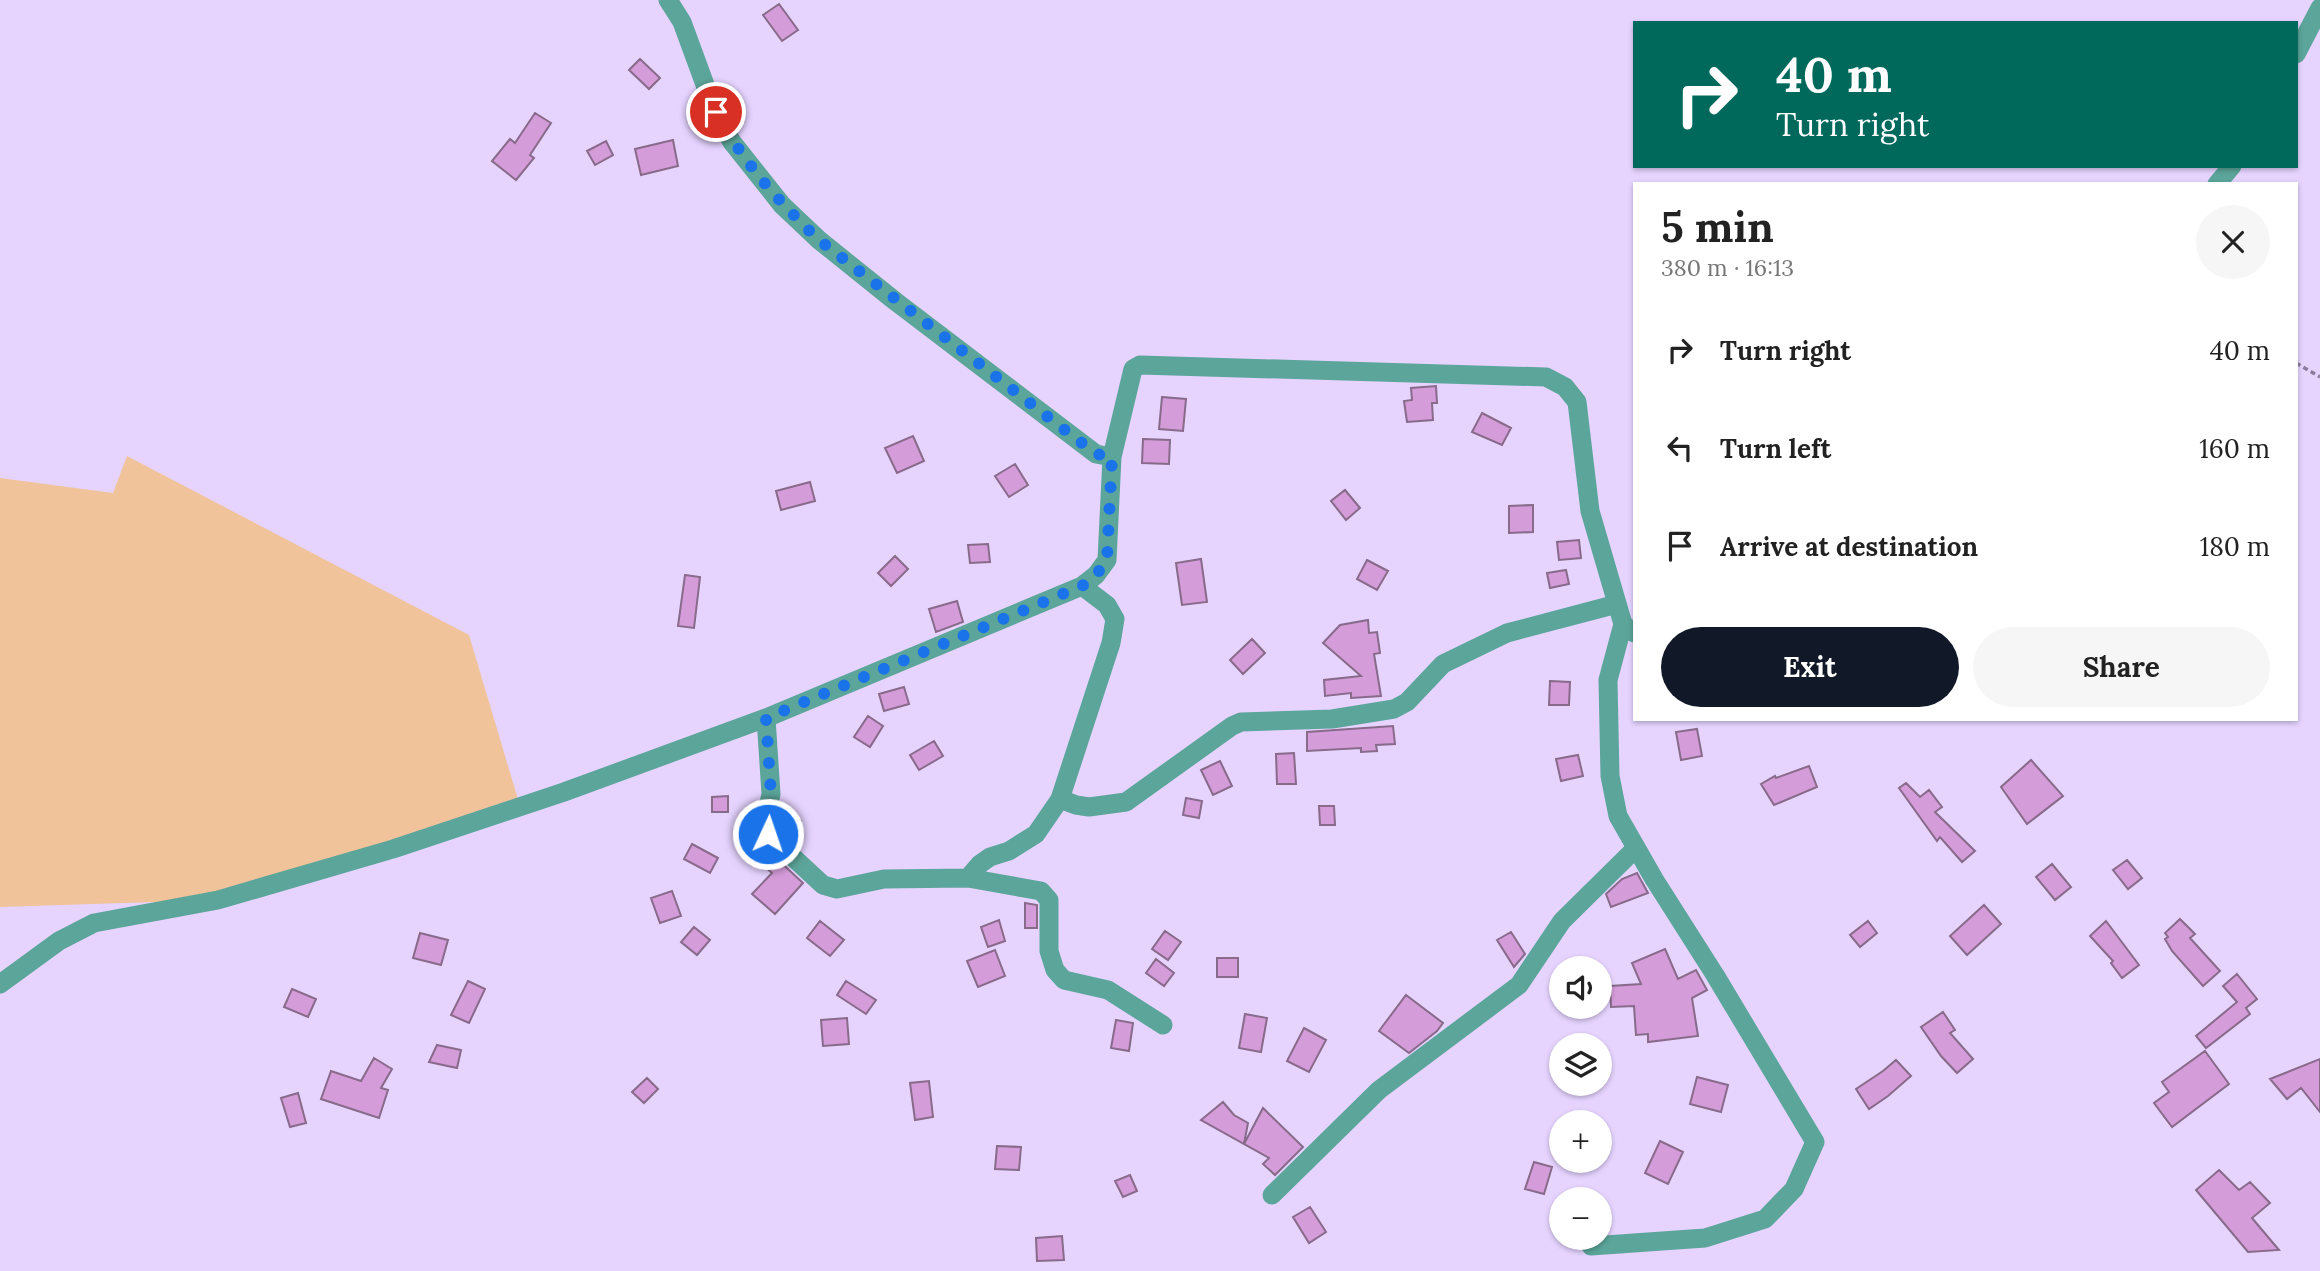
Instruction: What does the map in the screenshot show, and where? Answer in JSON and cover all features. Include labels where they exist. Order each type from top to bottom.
[{"type":"street","points":[[668,0],[682,22],[716,112],[732,142],[782,205],[819,240],[916,317],[1096,454],[1112,457]]},
{"type":"street","points":[[2298,50],[2320,8]]},
{"type":"street","points":[[2219,182],[2230,168]]},
{"type":"street","points":[[0,984],[59,941],[94,923],[218,900],[393,849],[564,792],[766,718],[1082,586],[1096,575],[1107,560],[1112,457],[1136,366],[1546,377],[1565,387],[1577,402],[1590,511],[1617,604],[1629,629],[1608,680],[1609,776],[1618,816],[1815,1142],[1794,1189],[1765,1219],[1705,1238],[1612,1245]]},
{"type":"street","points":[[968,878],[990,857],[1009,851],[1036,834],[1060,799],[1111,643],[1115,619],[1107,605],[1082,586]]},
{"type":"street","points":[[1060,799],[1076,806],[1089,807],[1126,802],[1241,722],[1332,719],[1394,709],[1407,702],[1443,664],[1507,634],[1617,604]]},
{"type":"street","points":[[766,718],[771,794],[765,821],[768,834],[822,885],[837,890],[884,879],[968,878],[1041,891],[1049,900],[1049,951],[1055,970],[1064,980],[1108,990],[1163,1025]]},
{"type":"street","points":[[1272,1195],[1379,1090],[1519,985],[1562,921],[1636,848]]},
{"type":"path","points":[[2298,364],[2320,377]]},
{"type":"shaded area","points":[[127,456],[469,635],[520,806],[218,900],[0,907],[0,478],[113,493]]},
{"type":"building","points":[[779,4],[798,30],[782,41],[763,15]]},
{"type":"building","points":[[640,59],[660,78],[649,89],[629,70]]},
{"type":"building","points":[[535,113],[551,123],[530,155],[534,158],[516,180],[492,161],[510,139],[515,143]]},
{"type":"building","points":[[673,140],[678,166],[641,175],[635,149]]},
{"type":"building","points":[[606,141],[613,155],[595,165],[587,151]]},
{"type":"building","points":[[1436,386],[1437,403],[1432,403],[1433,420],[1407,422],[1404,401],[1412,400],[1411,388]]},
{"type":"building","points":[[1162,397],[1186,399],[1183,431],[1159,429]]},
{"type":"building","points":[[1482,413],[1511,428],[1502,445],[1472,432]]},
{"type":"building","points":[[913,436],[924,461],[897,473],[885,448]]},
{"type":"building","points":[[1143,439],[1170,440],[1169,464],[1142,463]]},
{"type":"building","points":[[1015,464],[1028,485],[1009,497],[995,476]]},
{"type":"building","points":[[810,482],[815,501],[781,510],[776,491]]},
{"type":"building","points":[[1345,490],[1360,508],[1346,520],[1331,501]]},
{"type":"building","points":[[1533,505],[1533,532],[1509,533],[1509,506]]},
{"type":"building","points":[[1579,540],[1581,558],[1559,560],[1557,542]]},
{"type":"building","points":[[988,544],[990,562],[970,563],[968,545]]},
{"type":"building","points":[[895,556],[908,569],[891,586],[878,573]]},
{"type":"building","points":[[1201,559],[1207,602],[1182,605],[1176,563]]},
{"type":"building","points":[[1367,560],[1388,571],[1377,590],[1357,579]]},
{"type":"building","points":[[1566,570],[1569,584],[1550,588],[1547,573]]},
{"type":"building","points":[[685,575],[700,577],[694,628],[678,626]]},
{"type":"building","points":[[957,601],[963,622],[936,632],[929,609]]},
{"type":"building","points":[[1368,620],[1369,633],[1377,632],[1380,653],[1374,654],[1381,696],[1351,698],[1351,693],[1325,696],[1324,680],[1361,676],[1323,643],[1340,625]]},
{"type":"building","points":[[1252,639],[1265,653],[1243,674],[1230,660]]},
{"type":"building","points":[[1550,681],[1570,682],[1569,705],[1549,705]]},
{"type":"building","points":[[904,687],[909,704],[884,711],[879,694]]},
{"type":"building","points":[[868,716],[883,726],[870,747],[854,737]]},
{"type":"building","points":[[1393,726],[1395,744],[1376,745],[1377,751],[1361,752],[1361,748],[1307,751],[1307,732]]},
{"type":"building","points":[[1697,729],[1702,756],[1681,760],[1676,732]]},
{"type":"building","points":[[934,741],[943,756],[919,770],[910,755]]},
{"type":"building","points":[[1294,753],[1296,784],[1277,784],[1276,754]]},
{"type":"building","points":[[1578,755],[1583,776],[1561,781],[1556,759]]},
{"type":"building","points":[[2031,760],[2063,796],[2027,824],[2001,787]]},
{"type":"building","points":[[1220,761],[1232,786],[1213,795],[1201,770]]},
{"type":"building","points":[[1809,766],[1817,787],[1774,805],[1761,784],[1775,776],[1776,778]]},
{"type":"building","points":[[1906,783],[1920,797],[1929,790],[1942,807],[1935,812],[1975,851],[1962,862],[1940,837],[1937,841],[1899,788]]},
{"type":"building","points":[[728,796],[728,812],[712,812],[712,797]]},
{"type":"building","points":[[1186,798],[1202,801],[1199,818],[1183,815]]},
{"type":"building","points":[[1319,806],[1334,806],[1335,825],[1320,825]]},
{"type":"building","points":[[780,810],[801,821],[792,839],[779,828]]},
{"type":"building","points":[[692,844],[718,858],[710,873],[684,859]]},
{"type":"building","points":[[774,856],[803,883],[775,914],[752,894],[772,873],[764,866]]},
{"type":"building","points":[[2127,860],[2142,878],[2128,889],[2113,870]]},
{"type":"building","points":[[2052,864],[2071,887],[2055,900],[2036,877]]},
{"type":"building","points":[[1637,873],[1648,893],[1611,907],[1606,894],[1622,879]]},
{"type":"building","points":[[672,891],[681,916],[660,923],[651,898]]},
{"type":"building","points":[[1025,903],[1037,905],[1037,928],[1025,928]]},
{"type":"building","points":[[1984,905],[2001,924],[1967,955],[1950,936]]},
{"type":"building","points":[[2180,919],[2195,934],[2190,938],[2220,971],[2203,986],[2172,951],[2165,939],[2168,937],[2165,933]]},
{"type":"building","points":[[999,920],[1005,941],[988,947],[981,927]]},
{"type":"building","points":[[820,921],[844,940],[830,956],[807,938]]},
{"type":"building","points":[[1868,921],[1877,933],[1860,947],[1850,935]]},
{"type":"building","points":[[2106,921],[2139,965],[2122,978],[2111,963],[2113,961],[2090,936]]},
{"type":"building","points":[[694,927],[710,940],[697,955],[681,942]]},
{"type":"building","points":[[1165,931],[1181,942],[1168,960],[1152,949]]},
{"type":"building","points":[[1511,932],[1525,954],[1514,967],[1497,940]]},
{"type":"building","points":[[420,933],[448,940],[441,965],[413,958]]},
{"type":"building","points":[[1665,949],[1678,979],[1696,970],[1707,990],[1692,998],[1698,1036],[1648,1042],[1648,1034],[1636,1035],[1634,1006],[1612,1007],[1612,986],[1641,984],[1632,963]]},
{"type":"building","points":[[995,950],[1005,976],[978,987],[967,961]]},
{"type":"building","points":[[1217,958],[1238,958],[1238,977],[1217,977]]},
{"type":"building","points":[[1156,959],[1174,973],[1164,986],[1146,973]]},
{"type":"building","points":[[2237,974],[2257,999],[2246,1008],[2250,1014],[2206,1048],[2196,1036],[2237,1002],[2223,986]]},
{"type":"building","points":[[468,981],[485,989],[469,1023],[451,1015]]},
{"type":"building","points":[[846,981],[876,1000],[866,1014],[837,995]]},
{"type":"building","points":[[292,989],[316,999],[308,1017],[284,1007]]},
{"type":"building","points":[[1406,995],[1443,1023],[1409,1053],[1379,1031]]},
{"type":"building","points":[[1943,1012],[1955,1030],[1950,1033],[1973,1059],[1957,1073],[1941,1056],[1921,1027]]},
{"type":"building","points":[[1245,1014],[1267,1018],[1261,1052],[1239,1048]]},
{"type":"building","points":[[847,1018],[849,1044],[823,1046],[821,1020]]},
{"type":"building","points":[[1116,1020],[1133,1023],[1129,1051],[1111,1048]]},
{"type":"building","points":[[1304,1028],[1326,1040],[1309,1072],[1287,1061]]},
{"type":"building","points":[[437,1045],[461,1050],[457,1068],[429,1062]]},
{"type":"building","points":[[2205,1051],[2229,1084],[2172,1127],[2154,1103],[2169,1092],[2162,1082]]},
{"type":"building","points":[[374,1058],[392,1069],[381,1088],[388,1090],[379,1118],[321,1099],[331,1071],[361,1081]]},
{"type":"building","points":[[2320,1059],[2320,1112],[2301,1088],[2287,1099],[2270,1079]]},
{"type":"building","points":[[1896,1060],[1911,1076],[1869,1109],[1856,1089]]},
{"type":"building","points":[[1697,1077],[1728,1085],[1721,1112],[1690,1104]]},
{"type":"building","points":[[647,1078],[658,1089],[644,1103],[632,1092]]},
{"type":"building","points":[[929,1081],[933,1117],[915,1120],[910,1083]]},
{"type":"building","points":[[298,1093],[306,1123],[290,1127],[281,1098]]},
{"type":"building","points":[[1223,1102],[1234,1115],[1248,1123],[1244,1144],[1263,1108],[1303,1147],[1275,1175],[1263,1164],[1269,1158],[1201,1120]]},
{"type":"building","points":[[1660,1141],[1683,1152],[1668,1184],[1645,1173]]},
{"type":"building","points":[[997,1146],[1021,1147],[1019,1170],[995,1169]]},
{"type":"building","points":[[1534,1162],[1549,1166],[1550,1173],[1544,1194],[1525,1189]]},
{"type":"building","points":[[2219,1170],[2239,1190],[2250,1182],[2270,1203],[2252,1218],[2279,1250],[2248,1252],[2196,1190]]},
{"type":"building","points":[[1130,1175],[1137,1191],[1123,1197],[1115,1181]]},
{"type":"building","points":[[1310,1207],[1326,1232],[1309,1243],[1293,1217]]},
{"type":"building","points":[[1062,1236],[1064,1260],[1037,1261],[1036,1238]]},
{"type":"route","points":[[716,112],[732,142],[782,205],[819,240],[1096,454],[1112,457],[1107,560],[1096,575],[1082,586],[766,718],[771,794],[765,821],[768,834]]}]
